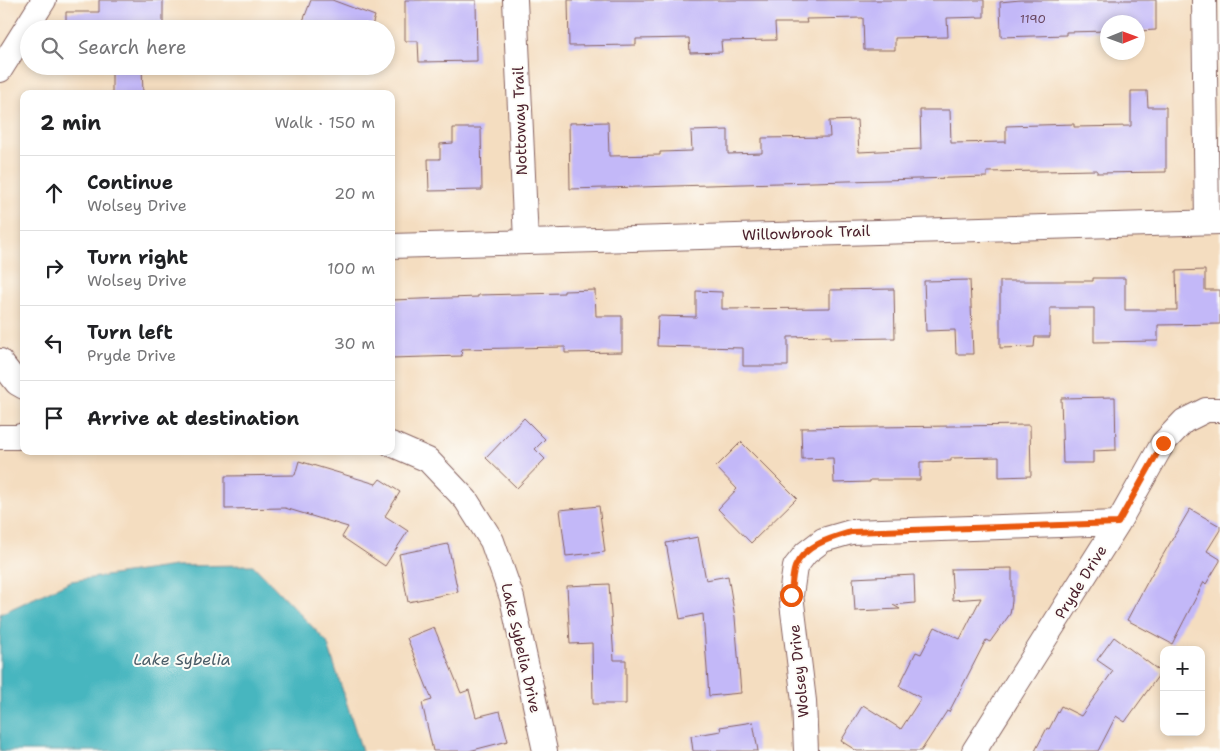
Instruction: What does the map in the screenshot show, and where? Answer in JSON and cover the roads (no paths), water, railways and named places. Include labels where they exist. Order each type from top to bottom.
[{"type":"street","points":[[31,20],[44,0]]},
{"type":"street","name":"Nottoway Trail","points":[[515,0],[526,241]]},
{"type":"street","points":[[1204,0],[1214,222]]},
{"type":"street","points":[[0,70],[20,38]]},
{"type":"street","name":"Willowbrook Trail","points":[[395,246],[1214,222]]},
{"type":"street","points":[[0,361],[16,383],[20,385]]},
{"type":"street","name":"Pryde Drive","points":[[974,751],[1118,523],[1163,443],[1184,421],[1206,410],[1220,410]]},
{"type":"street","points":[[0,437],[20,437]]},
{"type":"street","name":"Lake Sybelia Drive","points":[[395,446],[428,460],[466,500],[492,541],[512,598],[545,751]]},
{"type":"street","name":"Wolsey Drive","points":[[806,751],[804,701],[791,595],[795,567],[806,553],[823,540],[851,532],[1118,523]]},
{"type":"water","name":"Lake Sybelia","points":[[253,565],[327,642],[362,751],[0,751],[0,614],[71,581],[175,566]]}]
